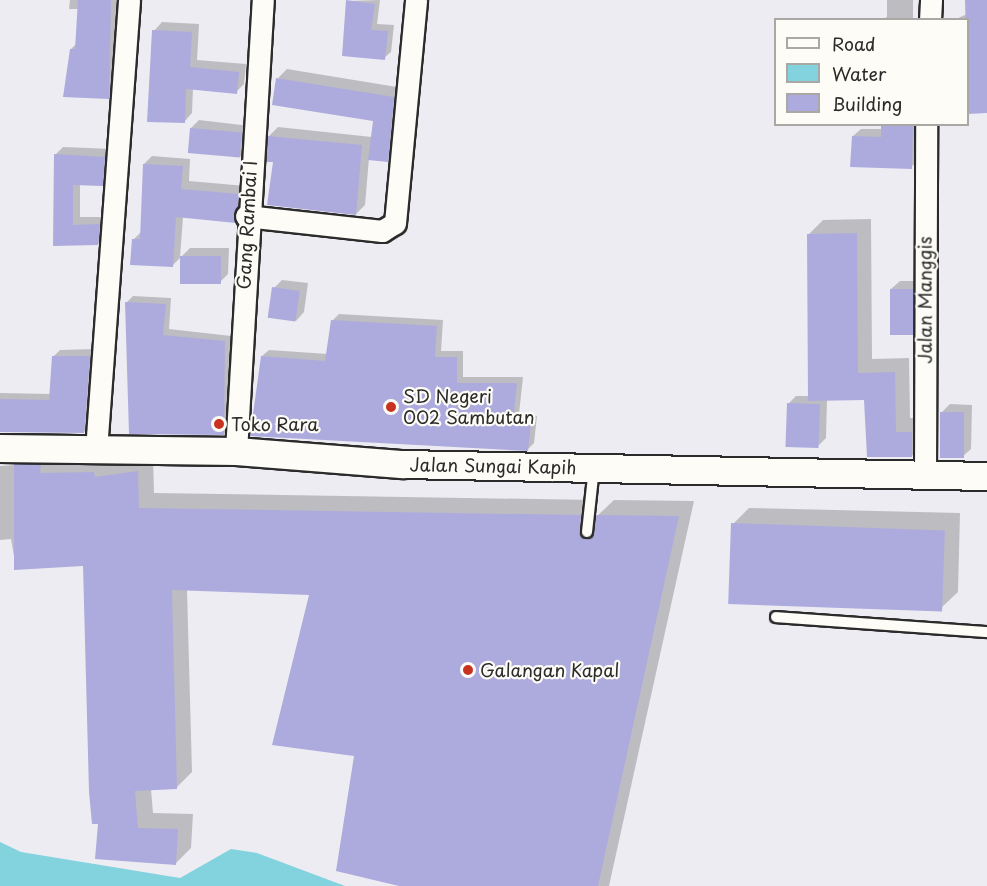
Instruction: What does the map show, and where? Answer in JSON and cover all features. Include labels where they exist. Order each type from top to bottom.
[{"type":"street","points":[[96,450],[129,0]]},
{"type":"street","name":"Gang Rambai I","points":[[236,450],[246,216],[263,0]]},
{"type":"street","points":[[246,216],[382,231],[396,223],[416,0]]},
{"type":"street","points":[[930,18],[931,0]]},
{"type":"street","name":"Jalan Manggis","points":[[925,475],[926,126]]},
{"type":"street","name":"Jalan Sungai Kapih","points":[[0,448],[236,450],[403,464],[987,476]]},
{"type":"lane","points":[[587,532],[594,468]]},
{"type":"lane","points":[[776,617],[987,632]]},
{"type":"water","points":[[0,842],[21,852],[180,878],[231,849],[257,853],[345,886],[0,886]]},
{"type":"building","points":[[78,0],[111,0],[109,99],[63,97],[70,49],[75,49]]},
{"type":"building","points":[[346,0],[375,4],[371,30],[388,31],[385,60],[342,56]]},
{"type":"building","points":[[965,0],[987,0],[987,113],[969,114],[969,18],[965,18]]},
{"type":"building","points":[[152,30],[192,32],[190,67],[239,72],[237,94],[186,89],[185,123],[147,122]]},
{"type":"building","points":[[276,78],[394,97],[388,162],[368,160],[373,121],[272,105]]},
{"type":"building","points":[[881,126],[913,126],[912,169],[850,167],[852,136],[881,137]]},
{"type":"building","points":[[190,128],[242,133],[240,157],[188,153]]},
{"type":"building","points":[[268,136],[362,145],[356,215],[267,205],[273,162],[266,162]]},
{"type":"building","points":[[54,154],[105,157],[103,186],[73,185],[73,225],[100,224],[98,245],[53,246]]},
{"type":"building","points":[[143,164],[183,166],[181,189],[239,194],[236,223],[176,217],[173,267],[130,265],[132,239],[140,239]]},
{"type":"building","points":[[857,233],[858,373],[895,372],[896,432],[912,432],[912,457],[867,457],[864,400],[808,401],[807,234]]},
{"type":"building","points":[[180,256],[221,256],[221,284],[180,284]]},
{"type":"building","points":[[272,287],[300,291],[295,322],[268,318]]},
{"type":"building","points":[[890,289],[913,289],[913,335],[890,335]]},
{"type":"building","points":[[125,302],[166,304],[163,335],[225,341],[224,435],[129,434]]},
{"type":"building","points":[[331,320],[437,326],[435,357],[457,357],[457,383],[517,383],[513,420],[531,422],[528,451],[250,436],[261,356],[325,361]]},
{"type":"building","points":[[52,356],[90,356],[84,433],[0,432],[0,399],[49,400]]},
{"type":"building","points":[[787,403],[820,404],[818,448],[785,447]]},
{"type":"building","points":[[940,412],[964,412],[964,458],[940,458]]},
{"type":"building","name":"Galangan Kapal","points":[[14,464],[41,464],[40,473],[94,472],[95,477],[138,471],[139,508],[581,515],[580,534],[587,539],[593,536],[596,515],[679,516],[598,886],[399,886],[336,871],[354,756],[272,745],[309,595],[172,590],[177,789],[135,791],[138,828],[178,829],[176,865],[95,859],[98,824],[92,824],[89,792],[83,566],[14,570]]},
{"type":"building","points":[[731,523],[945,530],[942,611],[728,604]]},
{"type":"place","name":"SD Negeri 002 Sambutan","points":[[391,407]]},
{"type":"place","name":"Toko Rara","points":[[219,424]]},
{"type":"place","name":"Galangan Kapal","points":[[468,670]]}]
